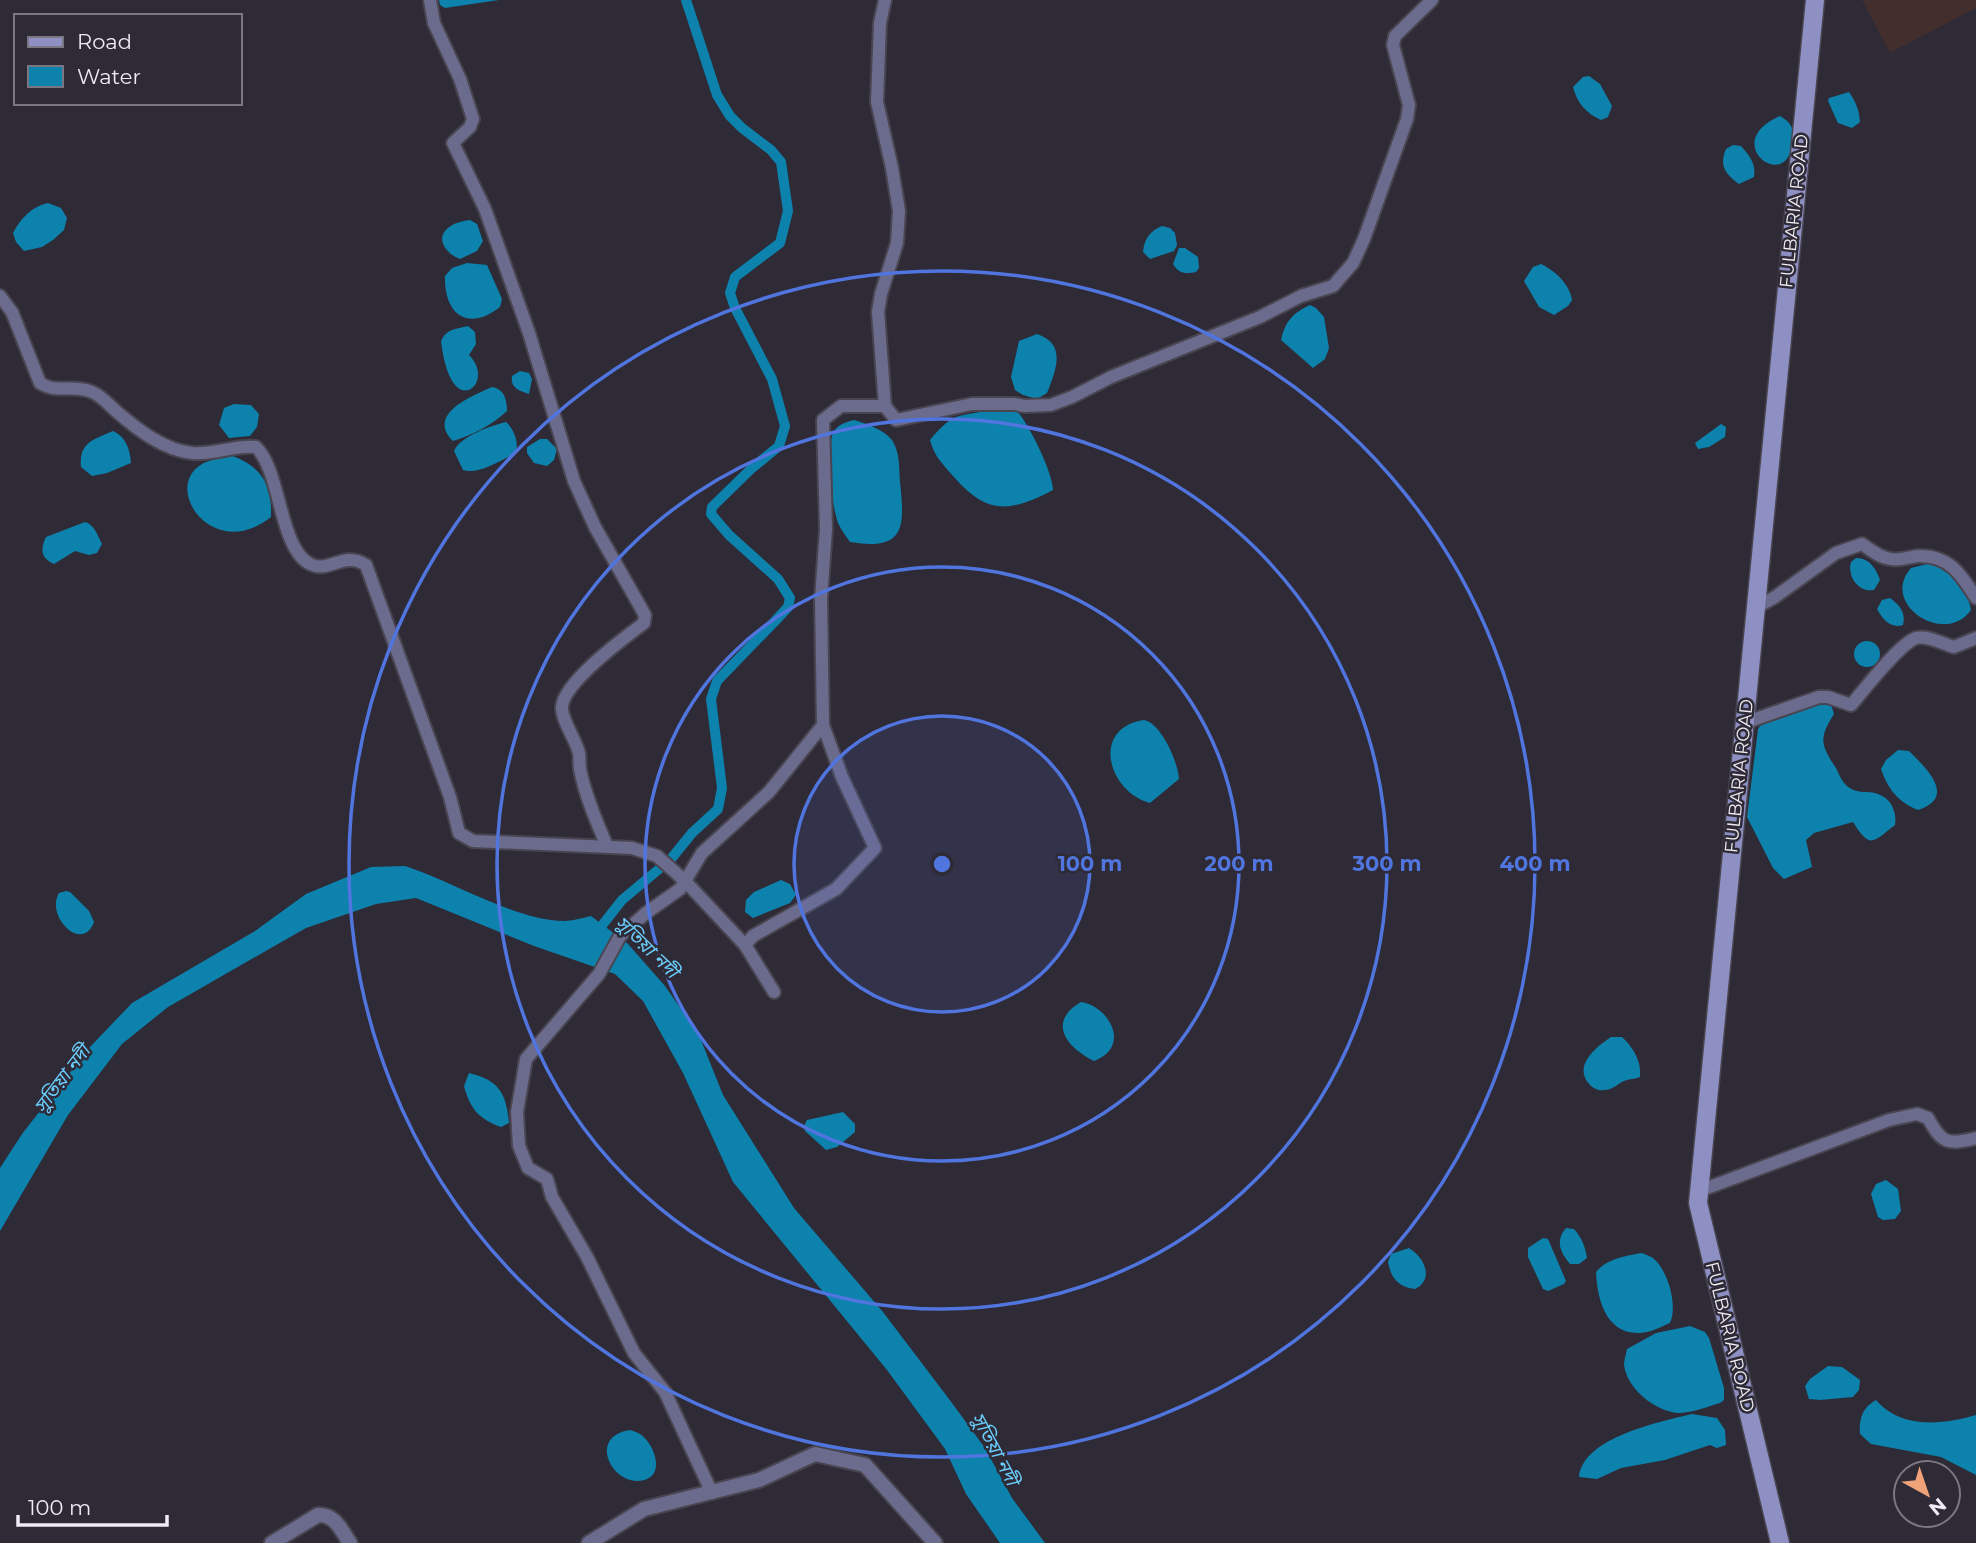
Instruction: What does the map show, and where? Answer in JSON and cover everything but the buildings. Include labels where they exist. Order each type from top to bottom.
[{"type":"main road","name":"FULBARIA ROAD","points":[[1780,1543],[1698,1203],[1815,0]]},
{"type":"street","points":[[430,0],[434,23],[460,79],[473,119],[470,127],[453,143],[485,209],[516,295],[574,481],[595,527],[645,615],[644,623],[575,681],[562,706],[563,716],[580,755],[579,765],[593,812],[607,846]]},
{"type":"street","points":[[885,0],[880,23],[877,102],[899,211],[897,243],[878,312],[885,406],[896,419],[972,404],[1051,405],[1111,377],[1260,317],[1301,296],[1333,286],[1353,263],[1364,239],[1407,119],[1409,105],[1394,44],[1395,36],[1432,0]]},
{"type":"street","points":[[0,296],[12,312],[40,383],[49,388],[81,388],[92,392],[142,432],[174,449],[205,452],[256,447],[271,477],[286,525],[298,552],[308,563],[325,566],[352,559],[366,565],[450,797],[459,833],[473,841],[632,848],[657,856],[667,867],[679,874],[745,944],[774,992]]},
{"type":"street","points":[[745,944],[754,936],[836,889],[875,848],[842,777],[823,725],[821,599],[826,528],[823,420],[841,406],[885,406]]},
{"type":"street","points":[[1755,608],[1836,553],[1862,544],[1880,556],[1892,560],[1919,556],[1939,558],[1962,574],[1976,598]]},
{"type":"street","points":[[1744,723],[1819,696],[1828,696],[1851,705],[1891,659],[1915,639],[1926,638],[1954,647],[1976,638]]},
{"type":"street","points":[[712,1493],[665,1392],[635,1353],[587,1257],[552,1197],[547,1179],[528,1167],[519,1146],[517,1112],[526,1059],[598,974],[620,936],[680,889],[702,853],[769,792],[823,725]]},
{"type":"street","points":[[1699,1191],[1854,1132],[1917,1114],[1928,1118],[1945,1141],[1955,1143],[1976,1138]]},
{"type":"street","points":[[589,1543],[644,1509],[759,1480],[815,1454],[865,1465],[935,1543]]},
{"type":"street","points":[[272,1543],[318,1516],[327,1515],[350,1543]]},
{"type":"shaded area","points":[[1862,0],[1976,0],[1976,8],[1890,53]]},
{"type":"water","points":[[439,0],[499,0],[445,8],[440,5]]},
{"type":"water","points":[[1589,76],[1600,84],[1612,106],[1608,117],[1601,120],[1583,107],[1573,87],[1583,77]]},
{"type":"water","points":[[1849,92],[1857,106],[1860,122],[1852,128],[1838,123],[1828,101],[1829,98]]},
{"type":"water","points":[[1780,116],[1792,127],[1792,143],[1788,158],[1780,164],[1770,164],[1761,159],[1755,150],[1755,139],[1763,127]]},
{"type":"water","points":[[1733,145],[1741,146],[1750,157],[1754,168],[1754,177],[1739,184],[1730,177],[1723,164],[1726,149]]},
{"type":"water","points":[[48,203],[61,208],[67,218],[64,230],[42,247],[24,251],[16,242],[13,233],[27,214]]},
{"type":"water","points":[[470,220],[477,224],[483,241],[477,251],[460,259],[447,250],[442,237],[450,226]]},
{"type":"water","points":[[1162,226],[1175,233],[1177,245],[1174,251],[1150,259],[1143,252],[1146,239]]},
{"type":"water","points":[[1179,248],[1185,248],[1198,257],[1199,268],[1196,272],[1183,273],[1175,267],[1173,264]]},
{"type":"water","points":[[467,263],[487,265],[502,299],[500,307],[478,318],[460,316],[449,301],[446,290],[445,276],[452,268]]},
{"type":"water","points":[[1541,264],[1561,278],[1572,300],[1554,315],[1539,307],[1524,281],[1533,267]]},
{"type":"water","points":[[1310,305],[1324,317],[1329,348],[1325,359],[1313,368],[1281,340],[1291,318]]},
{"type":"water","points":[[468,326],[475,332],[476,344],[469,355],[475,363],[478,378],[472,389],[466,390],[452,381],[445,364],[441,342],[448,332]]},
{"type":"water","points":[[1037,334],[1052,344],[1057,359],[1047,393],[1037,399],[1015,390],[1011,377],[1019,341]]},
{"type":"water","points":[[520,371],[529,373],[532,379],[529,394],[514,386],[512,376]]},
{"type":"water","points":[[492,387],[504,395],[507,411],[482,429],[453,441],[446,431],[448,414],[464,401]]},
{"type":"water","points":[[234,404],[251,405],[259,414],[257,427],[250,436],[229,438],[219,425],[224,408]]},
{"type":"water","points":[[986,411],[1017,411],[1039,449],[1053,490],[1011,506],[988,504],[965,489],[945,467],[930,440],[954,418]]},
{"type":"water","points":[[854,420],[874,427],[888,436],[898,455],[902,498],[901,524],[891,539],[882,543],[850,542],[839,526],[836,515],[829,462],[831,438],[839,426]]},
{"type":"water","points":[[506,422],[515,437],[515,454],[483,469],[463,470],[454,451],[458,446],[477,432]]},
{"type":"water","points":[[1721,424],[1726,427],[1725,437],[1709,447],[1698,449],[1695,443]]},
{"type":"water","points":[[113,431],[127,444],[131,463],[92,476],[81,467],[82,452],[89,443]]},
{"type":"water","points":[[540,439],[547,439],[557,449],[554,460],[547,466],[534,463],[527,453],[527,447]]},
{"type":"water","points":[[233,456],[252,466],[264,479],[270,496],[271,517],[250,529],[230,532],[213,527],[199,517],[187,489],[191,475],[202,464]]},
{"type":"water","points":[[85,522],[93,528],[102,544],[97,553],[89,555],[75,551],[54,564],[46,559],[42,550],[46,537]]},
{"type":"water","points":[[1856,558],[1869,562],[1877,572],[1880,580],[1874,590],[1863,589],[1852,578],[1851,562]]},
{"type":"water","points":[[1931,563],[1953,575],[1966,594],[1971,610],[1960,620],[1946,624],[1932,622],[1909,607],[1903,595],[1903,582],[1911,568]]},
{"type":"water","points":[[1890,598],[1901,610],[1903,625],[1888,623],[1877,609],[1882,600]]},
{"type":"water","points":[[1867,641],[1876,645],[1880,654],[1876,663],[1867,667],[1858,663],[1854,654],[1858,645]]},
{"type":"water","points":[[1824,700],[1831,704],[1834,714],[1824,735],[1824,747],[1841,778],[1851,789],[1874,793],[1887,799],[1894,811],[1895,825],[1872,840],[1868,840],[1853,822],[1814,833],[1806,840],[1812,867],[1784,879],[1773,868],[1747,817],[1758,729],[1762,723]]},
{"type":"water","points":[[1144,720],[1156,728],[1168,744],[1179,779],[1150,803],[1135,797],[1124,787],[1115,774],[1111,760],[1111,747],[1116,735],[1127,725]]},
{"type":"water","points":[[1898,750],[1909,751],[1935,782],[1936,798],[1918,810],[1895,794],[1881,769],[1886,760]]},
{"type":"water","points":[[405,866],[526,915],[564,921],[591,916],[628,944],[665,986],[699,1035],[723,1095],[794,1208],[883,1312],[949,1399],[985,1448],[1012,1498],[1045,1543],[1000,1543],[966,1494],[945,1449],[887,1370],[733,1182],[683,1073],[643,1001],[615,974],[534,946],[416,898],[376,904],[306,928],[168,1007],[122,1044],[68,1115],[0,1231],[0,1168],[22,1134],[90,1047],[132,1003],[255,931],[306,894],[371,867]]},
{"type":"water","points":[[781,880],[790,884],[796,895],[790,903],[753,918],[745,912],[746,900],[754,892]]},
{"type":"water","points":[[66,891],[89,911],[94,922],[88,931],[82,934],[67,928],[57,912],[59,893]]},
{"type":"water","points":[[1081,1002],[1100,1011],[1112,1028],[1114,1037],[1106,1055],[1094,1061],[1075,1049],[1064,1034],[1065,1018]]},
{"type":"water","points":[[1611,1037],[1622,1037],[1630,1045],[1638,1060],[1640,1077],[1624,1081],[1610,1089],[1598,1090],[1585,1078],[1585,1064],[1593,1052]]},
{"type":"water","points":[[469,1073],[487,1080],[499,1089],[506,1104],[509,1123],[501,1127],[476,1112],[464,1086]]},
{"type":"water","points":[[843,1112],[855,1124],[855,1132],[837,1147],[826,1150],[805,1131],[807,1120]]},
{"type":"water","points":[[1886,1180],[1898,1189],[1901,1211],[1895,1219],[1883,1220],[1878,1217],[1871,1194],[1876,1184]]},
{"type":"water","points":[[1566,1228],[1574,1229],[1584,1246],[1587,1258],[1579,1264],[1570,1264],[1561,1251],[1561,1237]]},
{"type":"water","points":[[1543,1238],[1548,1239],[1566,1281],[1548,1291],[1543,1289],[1528,1257],[1528,1248]]},
{"type":"water","points":[[1409,1248],[1423,1262],[1426,1274],[1425,1280],[1415,1289],[1396,1281],[1388,1262],[1391,1254]]},
{"type":"water","points":[[1642,1253],[1653,1258],[1667,1279],[1672,1298],[1672,1316],[1670,1323],[1651,1331],[1627,1332],[1611,1321],[1605,1312],[1598,1292],[1596,1272],[1611,1261]]},
{"type":"water","points":[[1690,1326],[1705,1332],[1709,1338],[1724,1388],[1724,1400],[1699,1410],[1678,1413],[1660,1408],[1636,1390],[1624,1365],[1627,1349],[1656,1333]]},
{"type":"water","points":[[1828,1366],[1842,1367],[1860,1380],[1859,1390],[1853,1397],[1809,1399],[1805,1386]]},
{"type":"water","points":[[1876,1400],[1897,1416],[1923,1422],[1950,1421],[1976,1415],[1976,1475],[1962,1468],[1962,1459],[1945,1459],[1871,1444],[1860,1434],[1860,1423],[1862,1414]]},
{"type":"water","points":[[1692,1414],[1717,1418],[1725,1430],[1726,1445],[1717,1448],[1710,1445],[1665,1460],[1621,1468],[1597,1479],[1579,1477],[1584,1463],[1594,1451],[1608,1442],[1643,1427]]},
{"type":"water","points":[[630,1430],[645,1438],[653,1450],[655,1470],[647,1479],[635,1481],[625,1478],[610,1462],[607,1452],[609,1442],[616,1435]]},
{"type":"waterway","name":"সুতিয়া নদী","points":[[600,928],[622,900],[671,859],[692,833],[718,809],[722,788],[711,699],[717,681],[788,607],[790,598],[778,579],[729,535],[711,514],[712,507],[779,446],[785,426],[772,379],[730,293],[735,277],[780,243],[788,211],[781,162],[771,150],[730,116],[717,95],[686,0]]}]
